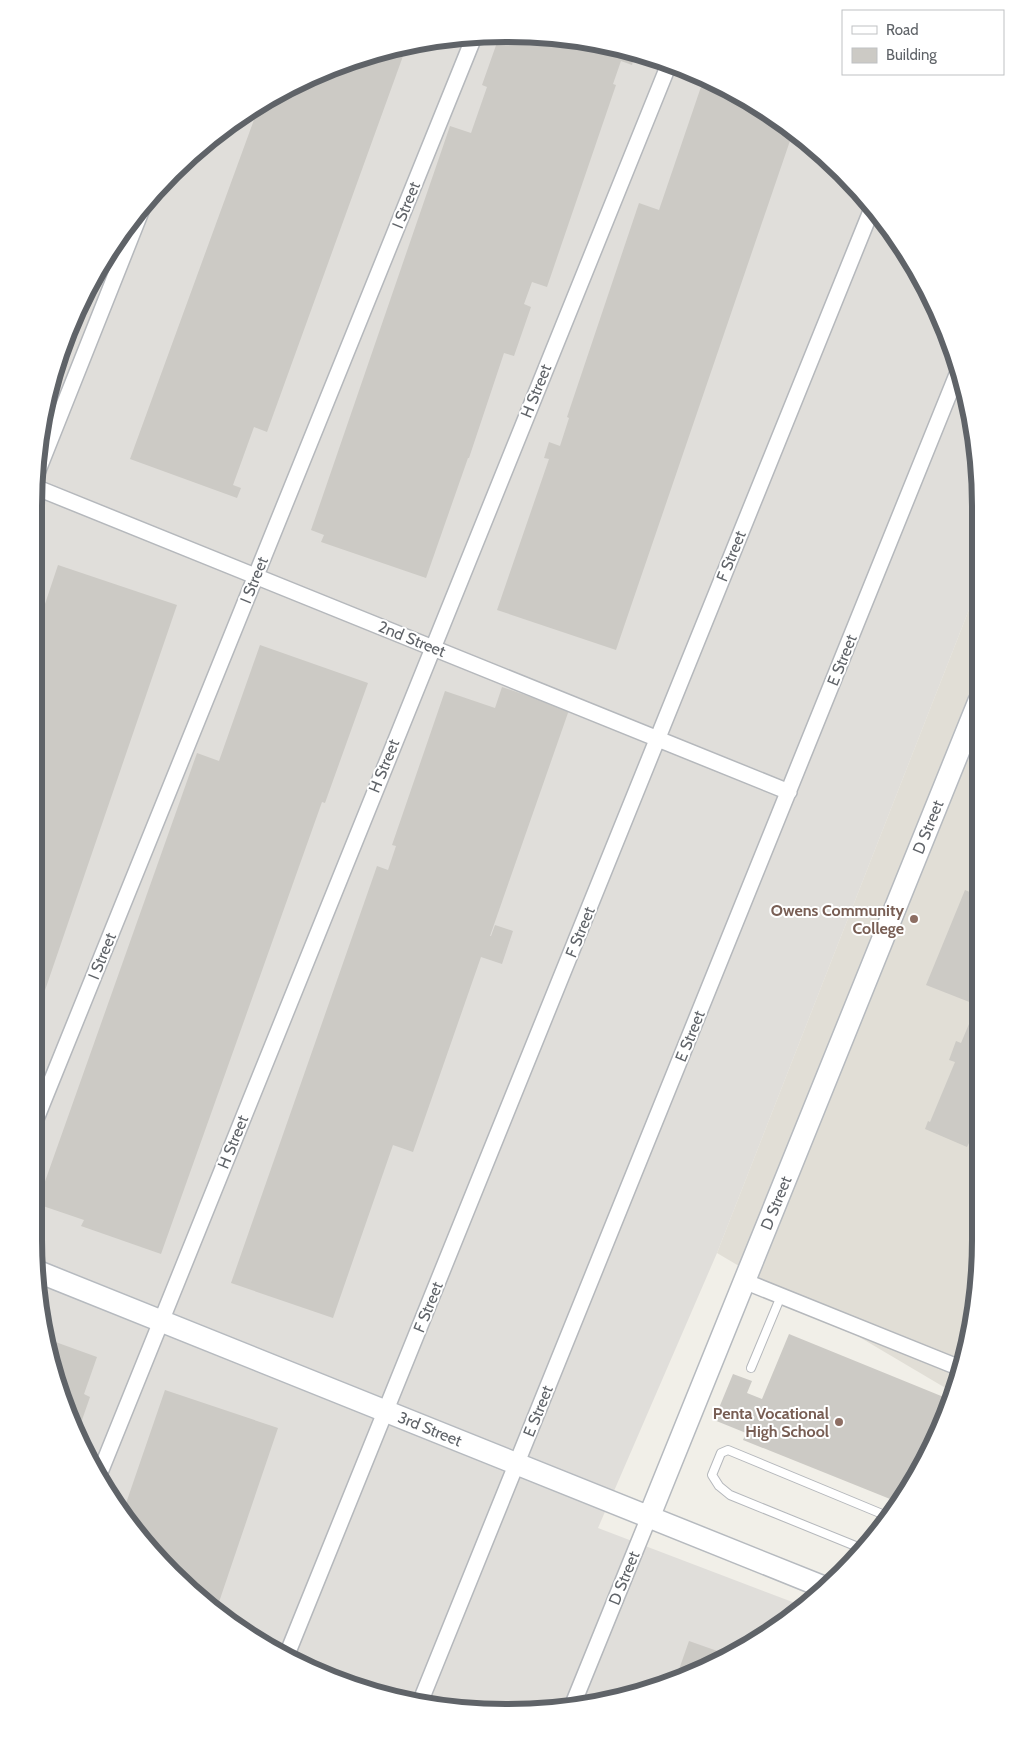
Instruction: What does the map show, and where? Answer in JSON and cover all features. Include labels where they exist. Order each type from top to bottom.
[{"type":"street","name":"I Street","points":[[42,1104],[471,44]]},
{"type":"street","name":"H Street","points":[[102,1466],[666,71]]},
{"type":"street","name":"F Street","points":[[289,1649],[869,216]]},
{"type":"street","points":[[45,452],[133,231]]},
{"type":"street","name":"E Street","points":[[423,1696],[954,381]]},
{"type":"street","name":"2nd Street","points":[[43,490],[789,792]]},
{"type":"street","name":"D Street","points":[[575,1699],[972,718]]},
{"type":"street","name":"3rd Street","points":[[43,1274],[817,1584]]},
{"type":"street","points":[[744,1281],[954,1366]]},
{"type":"lane","points":[[751,1368],[781,1296]]},
{"type":"lane","points":[[855,1546],[730,1495],[719,1486],[712,1475],[721,1453],[728,1450],[882,1514]]},
{"type":"shaded area","points":[[507,42],[568,46],[598,51],[656,67],[712,90],[739,105],[790,138],[813,158],[876,224],[924,302],[947,358],[956,387],[968,446],[971,477],[972,602],[717,1253],[598,1528],[796,1603],[739,1641],[685,1668],[627,1688],[568,1700],[507,1704],[446,1700],[387,1688],[358,1679],[302,1656],[249,1625],[224,1608],[201,1588],[158,1545],[138,1522],[121,1497],[90,1444],[67,1388],[51,1330],[43,1269],[42,507],[46,446],[51,416],[67,358],[90,302],[138,224],[179,179],[224,138],[302,90],[358,67],[416,51],[477,43]]},
{"type":"shaded area","name":"Owens Community College","points":[[972,602],[972,1239],[968,1300],[963,1330],[947,1389],[717,1253]]},
{"type":"building","points":[[497,42],[568,46],[633,60],[632,65],[621,61],[613,84],[616,85],[547,287],[532,282],[524,304],[531,307],[514,356],[504,353],[426,578],[321,542],[324,535],[311,530],[450,126],[471,133],[487,87],[482,85]]},
{"type":"building","points":[[404,54],[267,432],[254,427],[233,485],[241,488],[237,498],[130,459],[255,117],[302,90],[329,78],[358,67]]},
{"type":"building","points":[[702,85],[739,105],[791,139],[616,650],[497,610],[549,459],[544,458],[549,442],[560,446],[569,418],[567,417],[639,203],[659,210]]},
{"type":"building","points":[[58,565],[177,605],[42,999],[42,613]]},
{"type":"building","points":[[260,645],[368,683],[325,803],[322,802],[161,1254],[81,1226],[84,1220],[42,1206],[42,1190],[197,753],[219,761]]},
{"type":"building","points":[[502,687],[569,710],[490,936],[495,925],[513,931],[502,964],[481,957],[413,1152],[393,1145],[333,1318],[231,1283],[377,866],[388,870],[396,846],[392,845],[445,691],[495,708]]},
{"type":"building","points":[[965,890],[972,893],[972,1003],[926,985]]},
{"type":"building","points":[[972,1017],[972,1139],[967,1147],[925,1129],[928,1121],[930,1122],[955,1062],[949,1060],[956,1041],[961,1043]]},
{"type":"building","points":[[789,1334],[944,1397],[924,1444],[891,1500],[743,1440],[746,1433],[714,1420],[733,1374],[752,1381],[747,1393],[762,1399]]},
{"type":"building","points":[[54,1341],[97,1357],[84,1394],[90,1397],[82,1420],[79,1419],[67,1388]]},
{"type":"building","points":[[165,1390],[278,1428],[219,1603],[158,1545],[138,1522],[126,1504]]},
{"type":"building","points":[[689,1641],[720,1652],[712,1656],[679,1670]]},
{"type":"place","name":"Owens Community College","points":[[914,919]]},
{"type":"place","name":"Penta Vocational High School","points":[[839,1422]]}]
